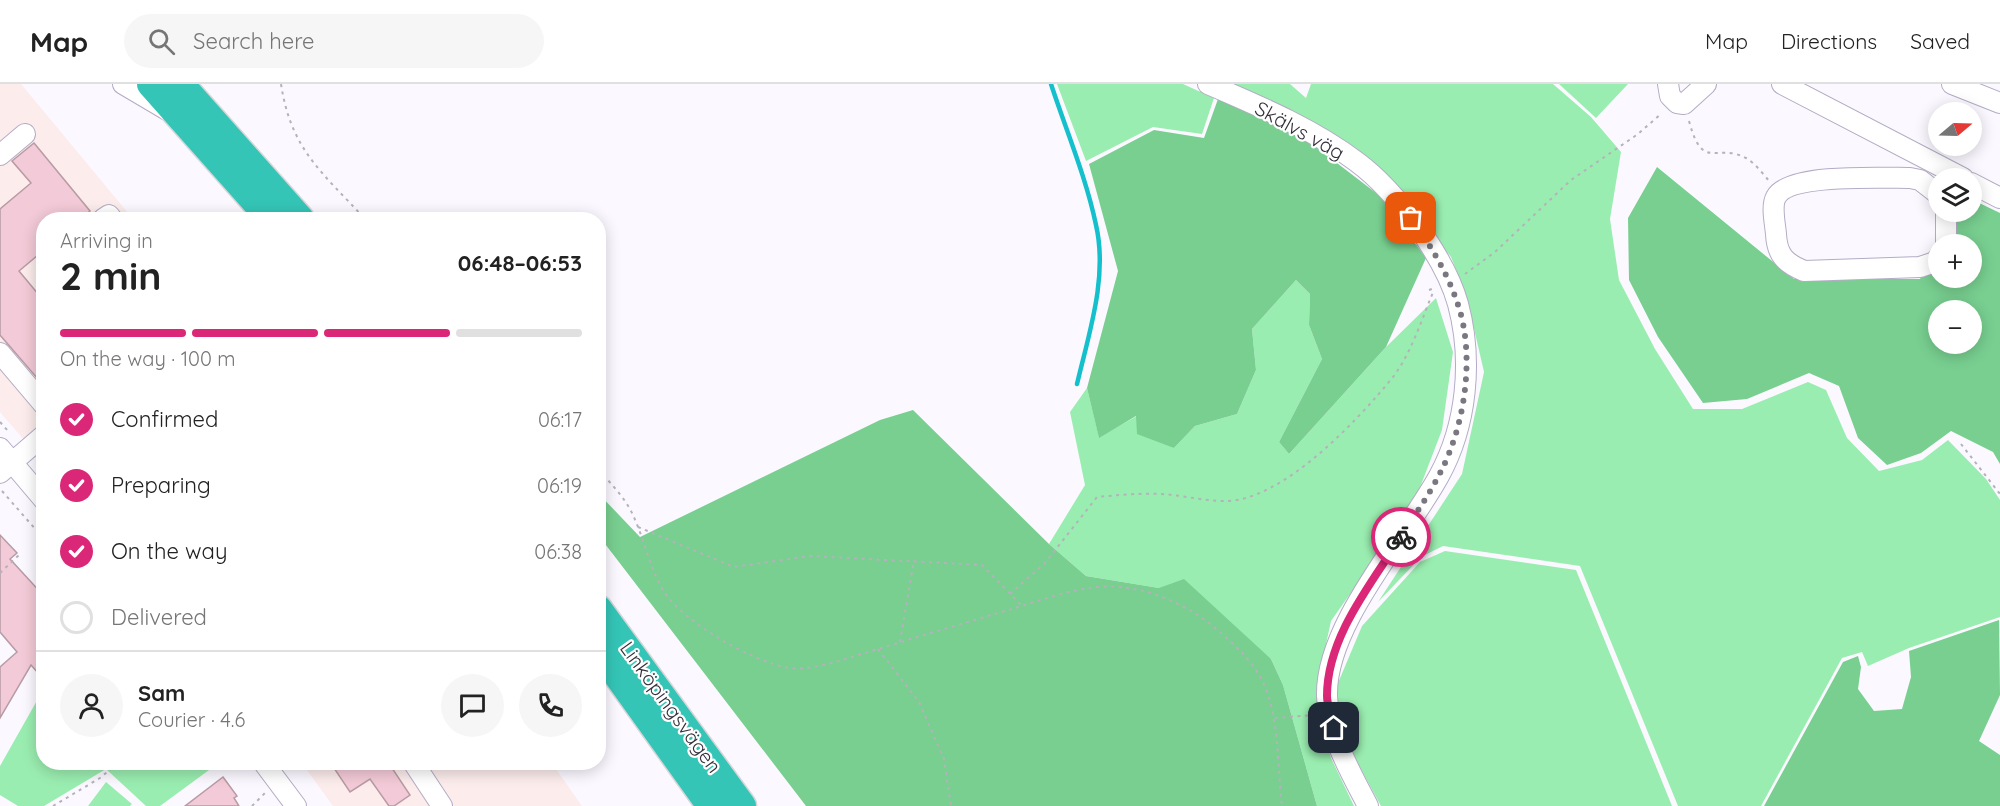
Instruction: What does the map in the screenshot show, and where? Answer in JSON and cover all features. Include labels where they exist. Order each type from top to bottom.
[{"type":"highway","points":[[151,84],[199,119],[293,212]]},
{"type":"highway","points":[[180,84],[199,119],[256,207]]},
{"type":"highway","name":"Linköpingsvägen","points":[[606,620],[742,806]]},
{"type":"highway","name":"Linköpingsvägen","points":[[606,659],[711,806]]},
{"type":"street","points":[[123,84],[199,119]]},
{"type":"street","points":[[193,84],[199,119]]},
{"type":"street","name":"Skälvs väg","points":[[1208,84],[1318,136],[1358,162],[1400,204],[1422,232],[1442,285],[1458,303],[1465,352],[1465,390],[1457,431],[1440,475],[1346,623],[1332,659],[1327,697],[1346,764],[1368,806]]},
{"type":"street","points":[[1668,84],[1670,96],[1680,103],[1696,96],[1706,84]]},
{"type":"street","points":[[1782,84],[1944,168]]},
{"type":"street","points":[[1952,84],[2000,101]]},
{"type":"street","points":[[1990,84],[2000,101]]},
{"type":"street","points":[[0,155],[25,134]]},
{"type":"street","points":[[1928,186],[1920,180],[1910,178],[1804,181],[1780,192],[1775,198],[1777,246],[1780,256],[1790,265],[1804,271],[1920,267],[1928,264]]},
{"type":"street","points":[[1982,189],[2000,198]]},
{"type":"street","points":[[0,353],[36,396]]},
{"type":"street","points":[[36,439],[5,454],[36,491]]},
{"type":"street","points":[[269,770],[296,806]]},
{"type":"street","points":[[418,770],[442,806]]},
{"type":"path","points":[[281,84],[285,110],[296,139],[359,212]]},
{"type":"path","points":[[1429,290],[1470,271],[1495,252],[1570,180],[1638,134],[1651,121],[1680,103],[1701,149],[1710,153],[1747,158],[1780,192]]},
{"type":"path","points":[[1011,594],[1045,563],[1097,497],[1162,494],[1225,502],[1258,496],[1283,481],[1331,445],[1393,376],[1442,285]]},
{"type":"path","points":[[0,422],[5,454]]},
{"type":"path","points":[[1961,444],[2000,494]]},
{"type":"path","points":[[606,479],[625,502],[638,528],[654,572],[674,604],[699,627],[780,666],[806,668],[1079,591],[1118,586],[1178,603],[1204,618],[1249,659],[1266,689],[1275,718],[1282,806]]},
{"type":"path","points":[[0,489],[36,530]]},
{"type":"path","points":[[638,528],[734,567],[810,556],[982,565],[1022,606]]},
{"type":"path","points":[[0,573],[21,553]]},
{"type":"path","points":[[900,642],[914,560]]},
{"type":"path","points":[[878,649],[919,702],[944,759],[951,806]]},
{"type":"path","points":[[1275,718],[1331,713]]},
{"type":"path","points":[[53,806],[110,770]]},
{"type":"path","points":[[252,806],[270,789]]},
{"type":"shaded area","points":[[0,84],[21,84],[127,212],[36,212],[36,454],[0,412]]},
{"type":"shaded area","points":[[307,770],[557,770],[582,806],[333,806]]},
{"type":"green space","points":[[1057,84],[1183,84],[1214,98],[1202,134],[1153,127],[1086,161]]},
{"type":"green space","points":[[1228,84],[1290,84],[1306,98],[1311,84],[1553,84],[1591,117],[1621,152],[1610,219],[1619,280],[1655,349],[1693,409],[1742,409],[1808,382],[1826,390],[1847,438],[1879,471],[1922,460],[1948,440],[1986,479],[2000,500],[2000,617],[1909,648],[1868,666],[1862,652],[1842,658],[1761,806],[1678,806],[1580,566],[1443,546],[1421,557],[1378,602],[1462,474],[1484,372],[1466,294],[1451,257],[1378,170]]},
{"type":"green space","points":[[1559,84],[1628,84],[1596,118]]},
{"type":"green space","points":[[1218,99],[1299,134],[1380,196],[1426,258],[1386,347],[1289,454],[1279,442],[1322,359],[1309,325],[1310,294],[1296,280],[1252,329],[1256,370],[1237,414],[1195,426],[1174,448],[1137,434],[1136,416],[1099,438],[1087,388],[1118,271],[1089,164],[1154,130],[1204,138]]},
{"type":"green space","points":[[1657,167],[1794,279],[1920,279],[1928,265],[1928,288],[1982,288],[1982,234],[1946,234],[1952,222],[1982,222],[1982,204],[2000,213],[2000,464],[1993,452],[1951,431],[1921,453],[1887,465],[1858,438],[1839,386],[1809,373],[1747,399],[1703,403],[1658,337],[1629,280],[1628,218]]},
{"type":"green space","points":[[1296,280],[1310,294],[1309,325],[1322,359],[1279,442],[1289,454],[1386,347],[1436,298],[1453,352],[1442,430],[1414,503],[1331,621],[1320,672],[1316,710],[1331,758],[1354,806],[1317,806],[1283,685],[1271,659],[1159,588],[1086,576],[1049,544],[1085,485],[1070,412],[1087,388],[1099,437],[1137,416],[1174,448],[1195,426],[1237,414],[1256,370],[1252,329]]},
{"type":"green space","points":[[913,410],[1049,544],[1086,576],[1159,588],[1184,579],[1271,659],[1283,685],[1317,806],[806,806],[606,545],[606,501],[640,537],[880,420]]},
{"type":"green space","points":[[1445,551],[1576,570],[1672,806],[1381,806],[1346,742],[1335,690],[1362,626],[1420,562]]},
{"type":"green space","points":[[1999,620],[2000,695],[1979,741],[2000,755],[2000,806],[1764,806],[1843,662],[1858,656],[1861,667],[1858,689],[1874,711],[1902,709],[1911,677],[1909,651]]},
{"type":"green space","points":[[36,702],[36,770],[104,770],[44,806],[18,806],[0,795],[0,766]]},
{"type":"green space","points":[[107,770],[209,770],[160,806],[146,806]]},
{"type":"green space","points":[[106,782],[132,804],[130,806],[88,806]]},
{"type":"building","points":[[34,143],[90,211],[36,212],[36,257],[19,271],[36,291],[36,377],[0,335],[0,209],[31,183],[12,161]]},
{"type":"building","points":[[0,535],[17,553],[10,559],[36,587],[36,671],[31,665],[0,718],[0,667],[17,652],[0,632]]},
{"type":"building","points":[[335,770],[393,770],[410,795],[394,806],[389,806],[370,779],[350,792]]},
{"type":"building","points":[[223,777],[237,796],[234,798],[239,806],[185,806]]},
{"type":"waterway","points":[[1051,84],[1087,189],[1099,245],[1100,265],[1096,305],[1077,384]]},
{"type":"way so far","points":[[1401,537],[1440,475],[1457,431],[1465,390],[1465,352],[1458,303],[1439,262],[1411,218]]},
{"type":"route","points":[[1334,728],[1327,697],[1332,659],[1346,623],[1401,537]]}]
